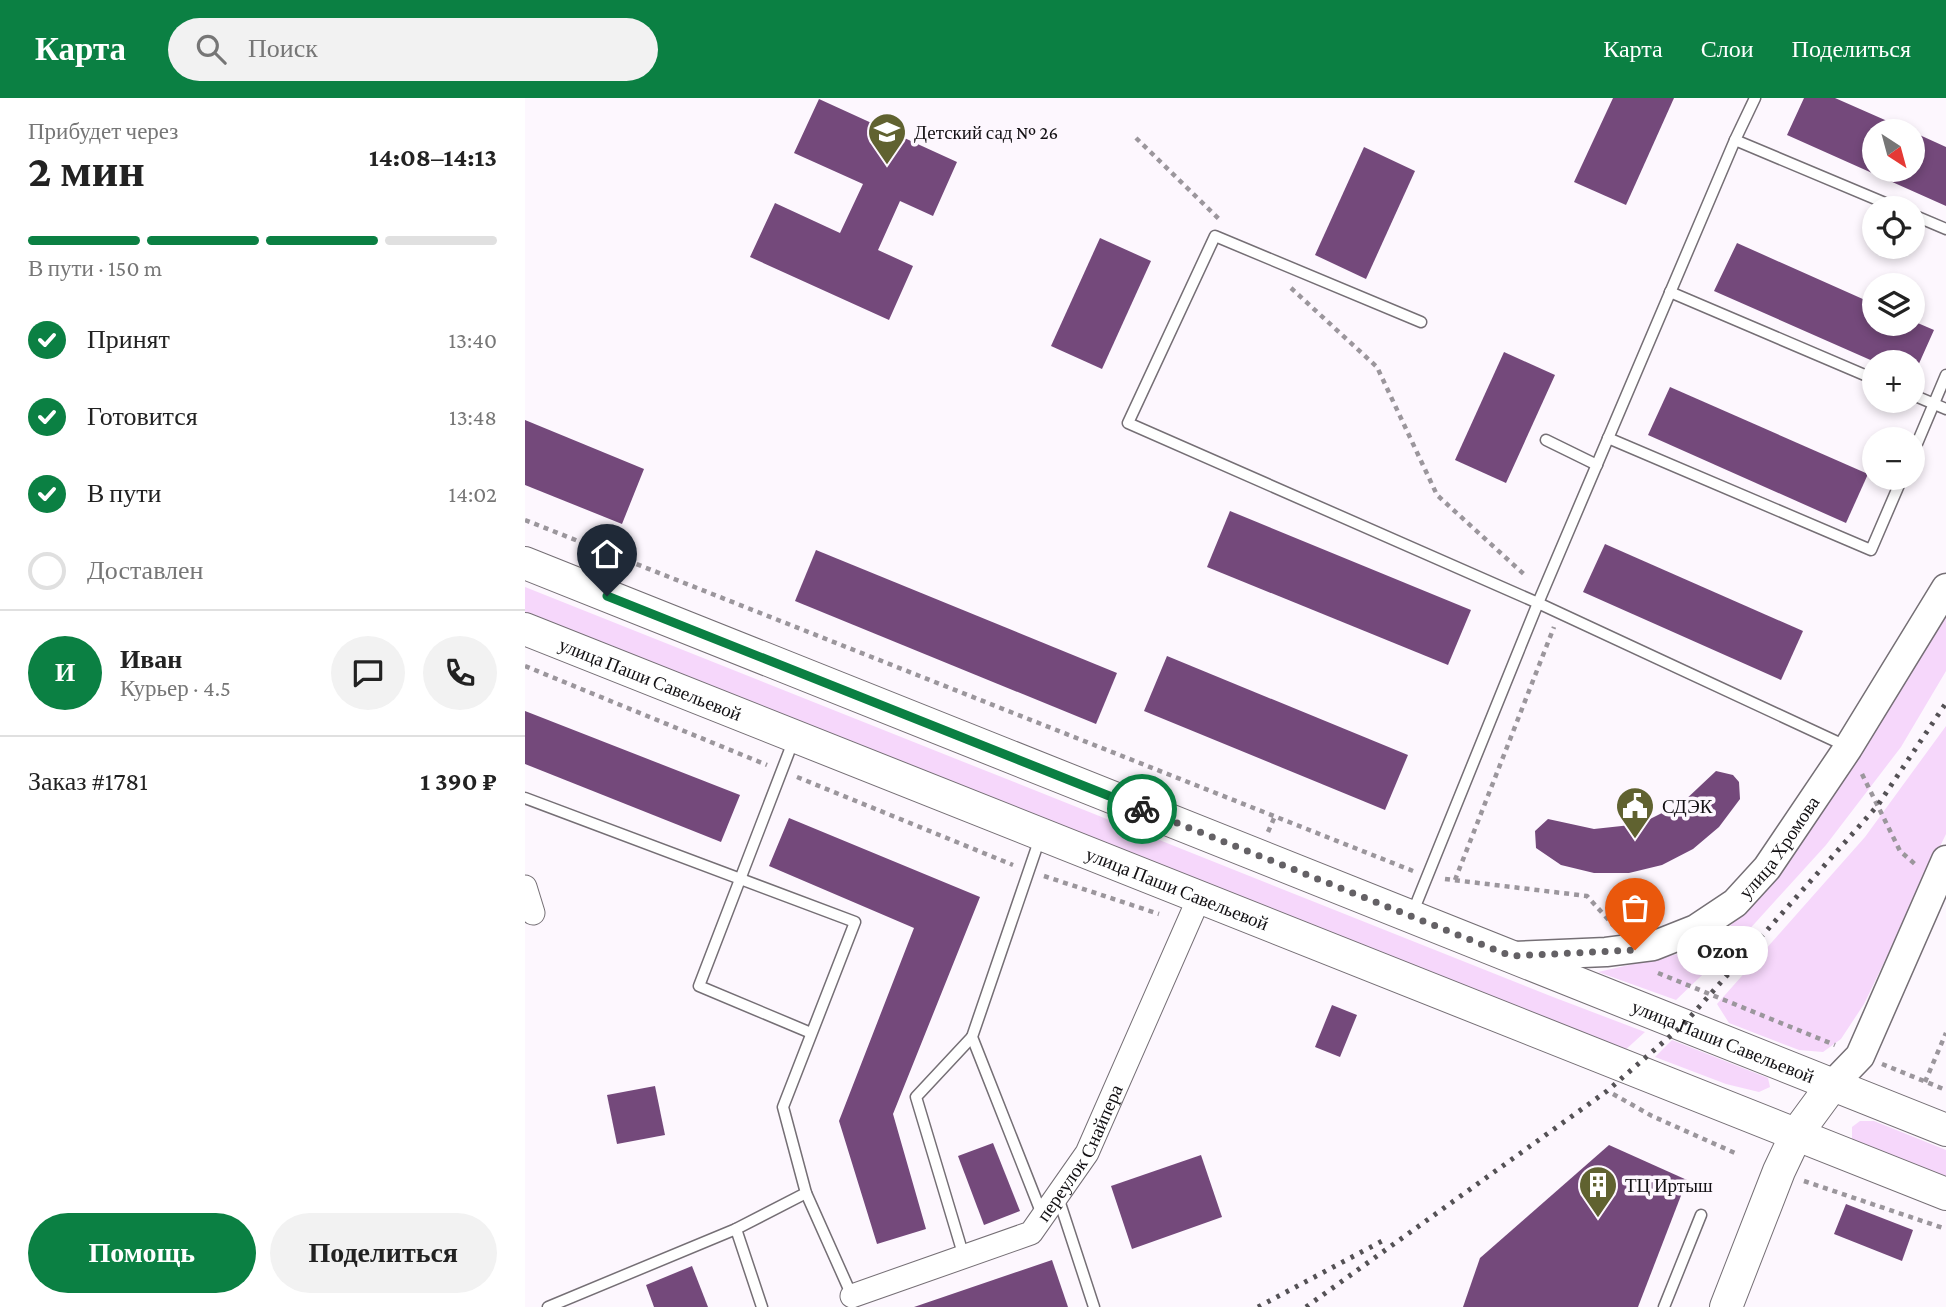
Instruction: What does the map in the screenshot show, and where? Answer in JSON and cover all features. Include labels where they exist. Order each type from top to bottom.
[{"type":"main road","name":"улица Паши Савельевой","points":[[525,563],[1946,1130]]},
{"type":"main road","name":"улица Паши Савельевой","points":[[525,629],[1041,835],[1194,911],[1797,1133],[1946,1194]]},
{"type":"main road","points":[[1725,1307],[1779,1171],[1797,1133],[1833,1084]]},
{"type":"street","name":"улица Хромова","points":[[1511,956],[1635,950],[1696,929],[1735,903],[1767,868],[1848,748],[1946,588]]},
{"type":"street","points":[[1833,1084],[1860,1056],[1941,872]]},
{"type":"street","points":[[525,887],[533,913]]},
{"type":"street","name":"переулок Снайпера","points":[[852,1296],[1031,1233],[1087,1153],[1194,911]]},
{"type":"lane","points":[[1411,916],[1538,603],[1755,98]]},
{"type":"lane","points":[[1735,140],[1868,196]]},
{"type":"lane","points":[[1925,220],[1946,229]]},
{"type":"lane","points":[[1421,322],[1215,236],[1128,423],[1538,603],[1848,748]]},
{"type":"lane","points":[[1670,292],[1862,374]]},
{"type":"lane","points":[[1924,427],[1946,375]]},
{"type":"lane","points":[[1925,400],[1946,409]]},
{"type":"lane","points":[[1608,438],[1871,550],[1897,490]]},
{"type":"lane","points":[[1546,440],[1597,465]]},
{"type":"lane","points":[[795,736],[699,986],[811,1033]]},
{"type":"lane","points":[[525,798],[855,922],[783,1107],[806,1193],[852,1296]]},
{"type":"lane","points":[[964,1257],[916,1097],[972,1037],[1041,835]]},
{"type":"lane","points":[[972,1037],[1042,1217]]},
{"type":"lane","points":[[548,1307],[736,1229],[806,1193]]},
{"type":"lane","points":[[1058,1196],[1094,1307]]},
{"type":"lane","points":[[1664,1307],[1701,1215]]},
{"type":"lane","points":[[736,1229],[762,1307]]},
{"type":"path","points":[[1136,138],[1251,251]]},
{"type":"path","points":[[1290,287],[1377,366],[1437,495],[1543,592]]},
{"type":"path","points":[[525,520],[1427,877],[1587,896],[1657,973],[1946,1090]]},
{"type":"path","points":[[1455,880],[1559,613]]},
{"type":"path","points":[[525,666],[1029,871],[1194,911]]},
{"type":"path","points":[[1848,748],[1900,850],[1941,872]]},
{"type":"path","points":[[1925,1082],[1946,1033]]},
{"type":"path","points":[[1607,1091],[1653,1116],[1735,1153]]},
{"type":"path","points":[[1795,1178],[1946,1229]]},
{"type":"shaded area","points":[[525,587],[1645,1032],[1623,1052],[525,614]]},
{"type":"shaded area","points":[[1946,615],[1946,671],[1901,747],[1826,845],[1746,933],[1676,1000],[1598,972],[1691,951],[1726,931],[1801,841]]},
{"type":"shaded area","points":[[1946,726],[1946,834],[1864,1004],[1841,1039],[1823,1052],[1799,1050],[1729,1023],[1717,1004],[1865,837]]},
{"type":"shaded area","points":[[1672,1040],[1768,1078],[1770,1087],[1759,1092],[1726,1084],[1655,1057]]},
{"type":"shaded area","points":[[1860,1121],[1874,1121],[1946,1150],[1946,1180],[1852,1140],[1852,1127]]},
{"type":"building","points":[[1613,98],[1674,98],[1626,205],[1574,182]]},
{"type":"building","points":[[1804,98],[1835,98],[1883,119],[1862,119],[1862,168],[1787,135]]},
{"type":"building","points":[[819,99],[957,162],[933,216],[900,201],[878,250],[913,266],[889,320],[750,257],[775,203],[840,233],[863,184],[794,153]]},
{"type":"building","points":[[1925,137],[1946,147],[1946,206],[1892,182],[1925,182]]},
{"type":"building","points":[[1364,147],[1415,171],[1366,279],[1315,255]]},
{"type":"building","points":[[1100,238],[1151,261],[1102,369],[1051,346]]},
{"type":"building","points":[[1737,243],[1862,299],[1862,336],[1925,336],[1925,326],[1934,330],[1925,350],[1862,350],[1862,356],[1714,291]]},
{"type":"building","points":[[1504,352],[1555,375],[1506,483],[1455,460]]},
{"type":"building","points":[[1670,387],[1862,471],[1862,487],[1846,523],[1648,435]]},
{"type":"building","points":[[525,420],[644,469],[622,524],[525,485]]},
{"type":"building","points":[[1230,511],[1471,610],[1448,665],[1207,567]]},
{"type":"building","points":[[1605,544],[1803,631],[1781,680],[1583,592]]},
{"type":"building","points":[[816,550],[1117,673],[1096,724],[795,601]]},
{"type":"building","points":[[1167,656],[1408,755],[1385,810],[1144,711]]},
{"type":"building","points":[[525,711],[740,795],[721,842],[525,764]]},
{"type":"building","points":[[1716,771],[1733,775],[1739,782],[1740,799],[1719,827],[1693,849],[1662,865],[1629,873],[1594,873],[1561,865],[1536,848],[1535,831],[1548,819],[1594,829],[1640,824],[1682,803]]},
{"type":"building","points":[[789,818],[980,897],[893,1114],[926,1229],[877,1244],[839,1121],[914,928],[769,866]]},
{"type":"building","points":[[1332,1005],[1357,1015],[1340,1057],[1315,1047]]},
{"type":"building","points":[[655,1086],[665,1135],[617,1144],[607,1095]]},
{"type":"building","points":[[993,1143],[1020,1211],[984,1225],[958,1156]]},
{"type":"building","name":"ТЦ Иртыш","points":[[1609,1145],[1687,1180],[1638,1307],[1463,1307],[1480,1258]]},
{"type":"building","points":[[1201,1155],[1222,1217],[1132,1249],[1111,1186]]},
{"type":"building","points":[[1846,1204],[1913,1230],[1902,1261],[1834,1234]]},
{"type":"building","points":[[1052,1260],[1068,1307],[914,1307]]},
{"type":"building","points":[[692,1266],[708,1307],[654,1307],[646,1285]]},
{"type":"railway","points":[[1306,1307],[1607,1091],[1683,1025],[1878,805],[1946,703]]},
{"type":"railway","points":[[1258,1307],[1384,1240]]},
{"type":"way so far","points":[[1142,809],[1511,956],[1635,950]]},
{"type":"place","name":"Детский сад № 26","points":[[887,166]]},
{"type":"place","name":"СДЭК","points":[[1635,840]]},
{"type":"place","name":"Ozon","points":[[1635,950]]},
{"type":"place","name":"ТЦ Иртыш","points":[[1598,1219]]},
{"type":"route","points":[[607,596],[1142,809]]}]
